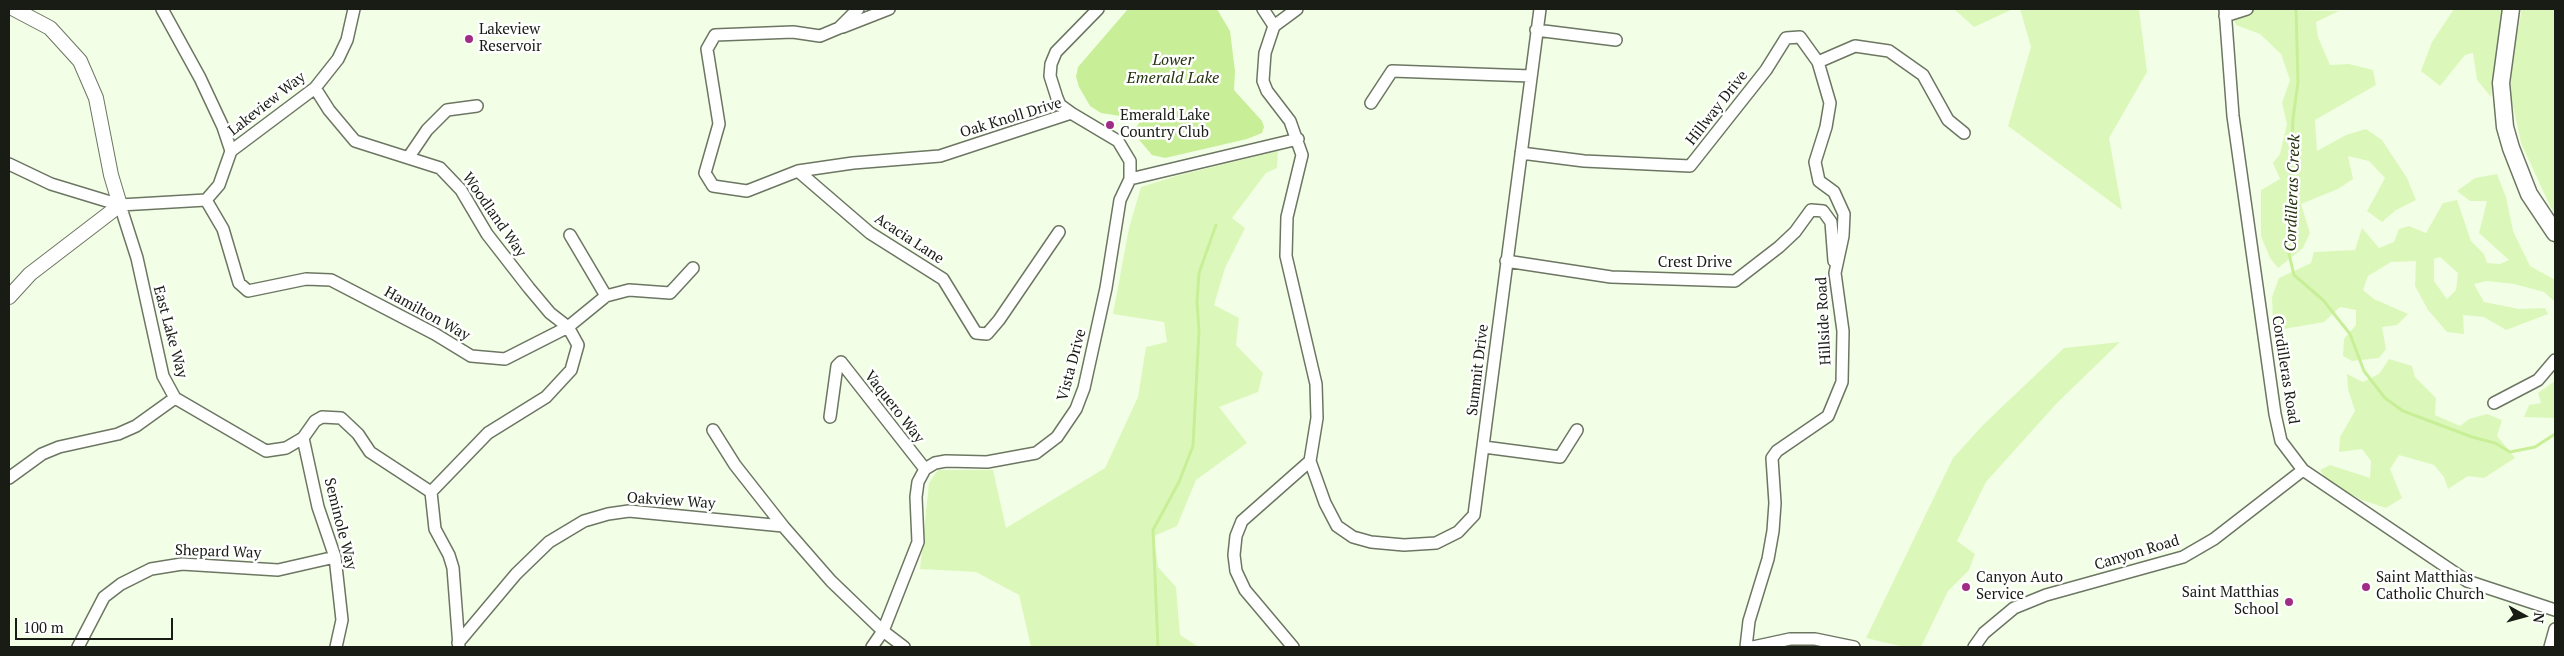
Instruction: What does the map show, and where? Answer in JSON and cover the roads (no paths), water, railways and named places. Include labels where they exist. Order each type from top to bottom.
[{"type":"main road","points":[[2511,9],[2501,83],[2505,127],[2510,148],[2529,194],[2555,234]]},
{"type":"street","points":[[14,9],[50,28],[80,61],[96,98],[120,204]]},
{"type":"street","points":[[162,9],[200,78],[223,127],[231,151]]},
{"type":"street","name":"Lakeview Way","points":[[206,200],[219,185],[231,151],[314,88],[338,58],[347,40],[354,9]]},
{"type":"street","name":"Oak Knoll Drive","points":[[858,9],[839,28],[820,36],[793,32],[715,35],[707,49],[719,124],[705,173],[713,186],[747,191],[798,171],[853,163],[940,156],[1071,113],[1118,141],[1130,161],[1130,179]]},
{"type":"street","points":[[839,28],[889,9]]},
{"type":"street","points":[[1071,113],[1060,105],[1057,98],[1050,76],[1050,64],[1056,52],[1098,9]]},
{"type":"street","points":[[1263,9],[1274,26]]},
{"type":"street","points":[[1293,647],[1245,590],[1236,571],[1234,555],[1236,536],[1242,521],[1310,461],[1317,418],[1316,384],[1286,256],[1287,217],[1302,160],[1298,139],[1290,121],[1267,91],[1263,81],[1265,53],[1274,26],[1297,9]]},
{"type":"street","name":"Summit Drive","points":[[1310,461],[1325,503],[1337,526],[1352,537],[1371,542],[1404,545],[1436,543],[1458,532],[1474,515],[1540,9]]},
{"type":"street","points":[[2225,13],[2247,9]]},
{"type":"street","name":"Cordilleras Road","points":[[2225,13],[2233,116],[2275,414],[2281,441],[2303,470],[2467,581],[2555,610]]},
{"type":"street","points":[[1536,30],[1616,40]]},
{"type":"street","name":"Hillway Drive","points":[[1521,154],[1593,162],[1690,166],[1766,70],[1786,38],[1800,37],[1818,62]]},
{"type":"street","points":[[1818,62],[1855,46],[1889,51],[1923,75],[1948,120],[1964,133]]},
{"type":"street","name":"Hillside Road","points":[[1746,647],[1749,621],[1768,559],[1773,531],[1775,503],[1772,458],[1777,451],[1828,416],[1842,382],[1843,331],[1836,273],[1843,236],[1844,214],[1834,192],[1819,181],[1815,162],[1826,127],[1830,103],[1818,62]]},
{"type":"street","points":[[1371,103],[1392,71],[1530,76]]},
{"type":"street","name":"Woodland Way","points":[[314,88],[355,140],[440,168],[446,173],[461,190],[487,234],[529,288],[550,313],[568,327]]},
{"type":"street","points":[[408,158],[427,130],[447,110],[477,106]]},
{"type":"street","points":[[1130,179],[1298,139]]},
{"type":"street","points":[[9,164],[51,184],[120,204],[206,200]]},
{"type":"street","name":"Acacia Lane","points":[[798,171],[870,233],[943,279],[976,333],[987,334],[999,320],[1058,232]]},
{"type":"street","name":"Vista Drive","points":[[925,469],[935,463],[946,461],[987,462],[1036,453],[1057,437],[1068,423],[1084,388],[1106,288],[1120,200],[1130,179]]},
{"type":"street","name":"Hamilton Way","points":[[206,200],[223,229],[239,283],[248,291],[306,279],[331,280],[435,334],[471,356],[505,359],[568,327]]},
{"type":"street","points":[[9,296],[30,274],[120,204]]},
{"type":"street","name":"East Lake Way","points":[[120,204],[137,258],[164,376],[175,398],[266,451],[286,448],[304,438],[314,421],[322,417],[341,418],[358,434],[370,452],[431,492]]},
{"type":"street","name":"Crest Drive","points":[[1506,261],[1611,277],[1735,280],[1779,247],[1795,232],[1811,210],[1822,211],[1831,222],[1836,273]]},
{"type":"street","points":[[570,235],[606,296]]},
{"type":"street","points":[[458,645],[453,568],[435,529],[431,492],[488,433],[546,397],[572,370],[578,345],[568,327],[606,296],[629,290],[670,293],[693,268]]},
{"type":"street","points":[[2494,402],[2538,380],[2555,360]]},
{"type":"street","name":"Vaquero Way","points":[[830,417],[837,366],[841,362],[925,469]]},
{"type":"street","points":[[9,478],[50,450],[118,434],[136,426],[175,398]]},
{"type":"street","points":[[713,430],[735,465],[783,526],[831,581],[883,631],[904,647]]},
{"type":"street","points":[[1484,448],[1560,456],[1577,430]]},
{"type":"street","name":"Seminole Way","points":[[304,438],[318,507],[335,557],[342,620],[336,647]]},
{"type":"street","points":[[872,647],[883,631],[918,542],[916,497],[918,482],[925,469]]},
{"type":"street","name":"Canyon Road","points":[[1974,647],[1984,633],[2014,608],[2046,595],[2183,557],[2214,539],[2303,470]]},
{"type":"street","name":"Oakview Way","points":[[458,645],[478,616],[522,567],[549,542],[584,521],[608,514],[629,511],[783,526]]},
{"type":"street","name":"Shepard Way","points":[[78,647],[104,598],[121,584],[151,569],[182,564],[278,570],[335,557]]},
{"type":"street","points":[[2550,647],[2555,629]]},
{"type":"street","points":[[1754,647],[1790,639],[1815,639],[1854,647]]},
{"type":"water","name":"Lower Emerald Lake","points":[[1128,9],[1217,9],[1230,31],[1235,71],[1234,90],[1262,121],[1264,127],[1262,133],[1247,139],[1165,158],[1152,155],[1135,135],[1135,130],[1139,123],[1136,115],[1132,114],[1125,121],[1120,116],[1101,113],[1090,106],[1079,87],[1076,77],[1078,67]]},
{"type":"waterway","name":"Cordilleras Creek","points":[[2296,9],[2298,82],[2293,119],[2289,215],[2289,254],[2294,275],[2323,300],[2350,334],[2364,371],[2385,398],[2403,411],[2472,437],[2495,443],[2510,452],[2535,447],[2555,434]]},
{"type":"waterway","points":[[1158,647],[1153,530],[1179,482],[1193,446],[1199,331],[1197,302],[1199,273],[1216,225]]},
{"type":"place","name":"Lakeview Reservoir","points":[[469,39]]},
{"type":"place","name":"Emerald Lake Country Club","points":[[1110,125]]},
{"type":"place","name":"Canyon Auto Service","points":[[1966,587]]},
{"type":"place","name":"Saint Matthias Catholic Church","points":[[2366,587]]},
{"type":"place","name":"Saint Matthias School","points":[[2289,602]]}]
